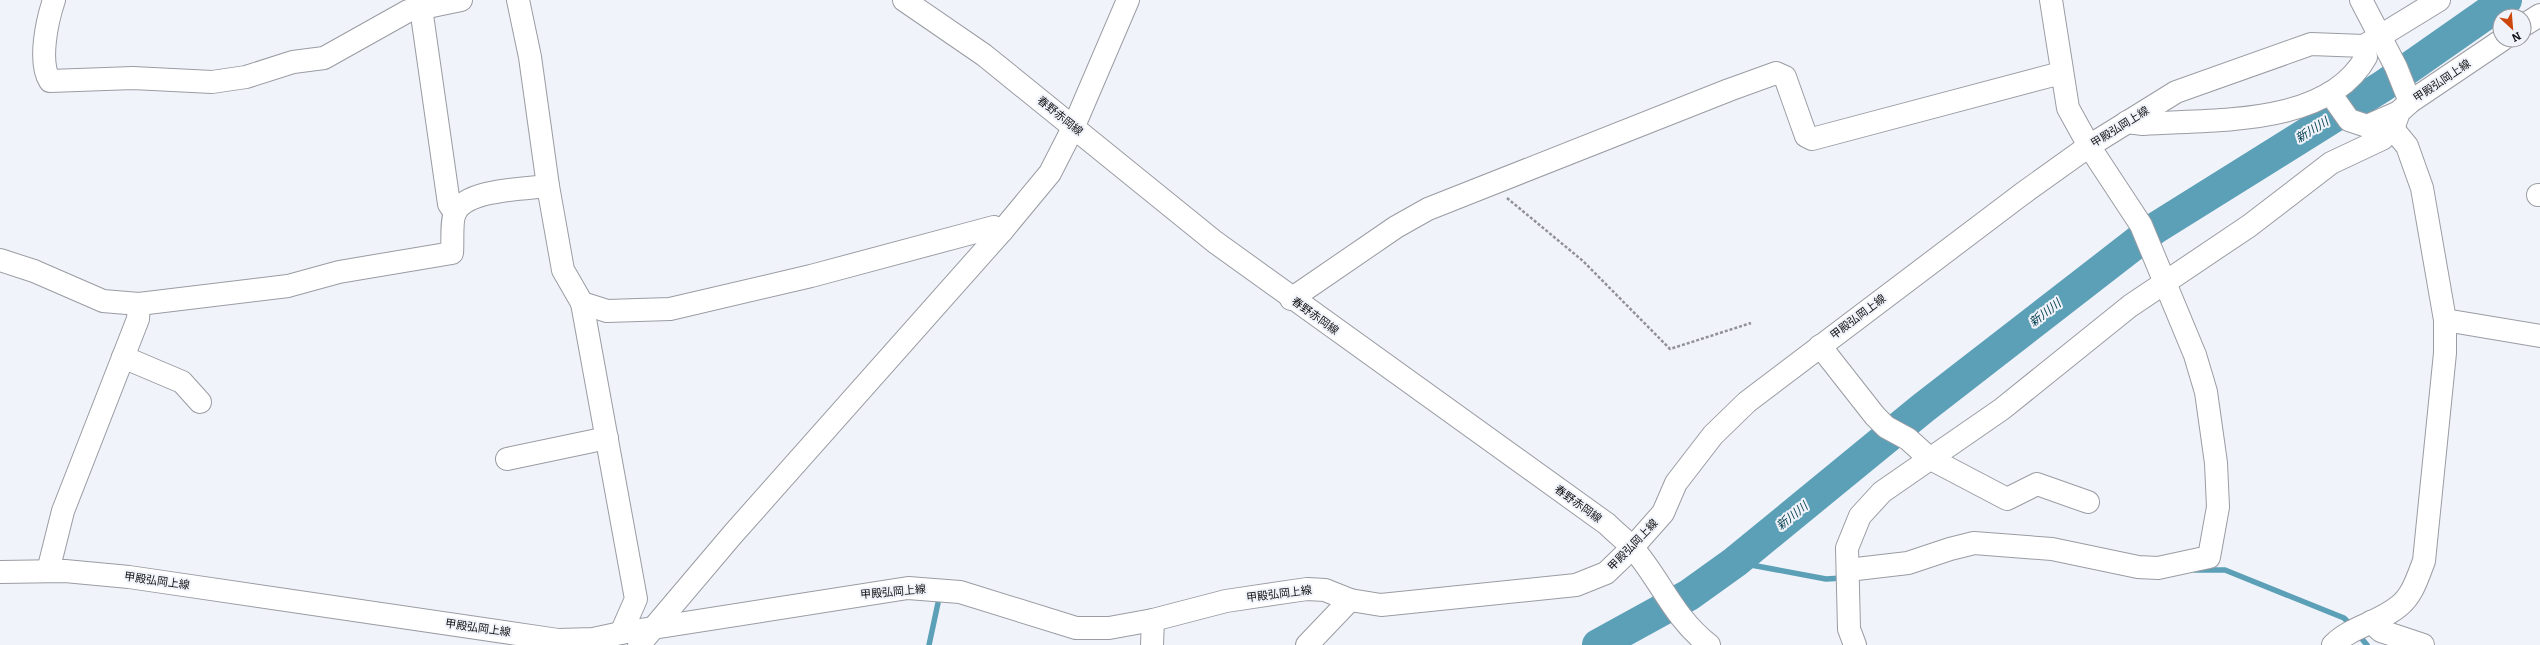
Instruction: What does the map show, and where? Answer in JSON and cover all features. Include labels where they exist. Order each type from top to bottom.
[{"type":"street","points":[[54,0],[46,21],[45,72],[50,81],[133,78],[212,82],[246,77],[293,62],[324,58],[408,11],[461,0]]},
{"type":"street","points":[[518,0],[530,57],[548,186],[563,270],[582,303],[636,599],[621,633]]},
{"type":"street","name":"春野赤岡線","points":[[904,0],[984,55],[1074,126],[1215,242],[1291,299],[1607,524],[1632,548],[1676,613],[1692,631],[1709,645]]},
{"type":"street","points":[[645,637],[1002,231],[1050,173],[1074,126],[1128,0]]},
{"type":"street","points":[[1849,577],[1908,564],[1950,549],[1974,543],[2052,549],[2138,567],[2158,568],[2209,557],[2218,507],[2216,463],[2206,392],[2195,355],[2141,225],[2089,146],[2068,108],[2061,73],[2051,0]]},
{"type":"street","points":[[2337,641],[2399,606],[2415,584],[2424,560],[2445,353],[2446,320],[2422,188],[2408,146],[2400,114],[2399,74],[2372,42],[2361,0]]},
{"type":"street","points":[[2339,107],[2366,57],[2372,42],[2439,0]]},
{"type":"street","points":[[0,260],[34,270],[103,301],[139,304],[288,286],[339,272],[452,253],[455,213],[449,204],[421,8]]},
{"type":"street","name":"甲殿弘岡上線","points":[[0,572],[48,571],[129,577],[558,640],[593,639],[621,633],[645,637],[908,588],[960,592],[1076,628],[1109,628],[1153,620],[1226,601],[1307,589],[1325,590],[1350,600],[1381,605],[1576,585],[1606,573],[1632,548],[1663,513],[1676,483],[1713,435],[1747,402],[2089,146],[2176,92],[2311,44],[2372,42]]},
{"type":"street","name":"甲殿弘岡上線","points":[[1855,645],[1849,629],[1849,577],[1847,548],[1860,516],[1882,492],[1929,458],[2002,409],[2130,306],[2166,284],[2249,226],[2331,164],[2382,139],[2400,114],[2492,47]]},
{"type":"street","points":[[1291,299],[1396,227],[1428,209],[1729,90],[1776,74],[1785,77],[1806,136],[1812,139],[2061,73]]},
{"type":"street","points":[[2127,122],[2143,124],[2275,115],[2306,106],[2339,107],[2367,126],[2400,114]]},
{"type":"street","points":[[455,213],[479,195],[548,186]]},
{"type":"street","points":[[582,303],[607,311],[670,309],[811,276],[994,227],[1002,231]]},
{"type":"street","points":[[48,571],[63,511],[138,319],[139,304]]},
{"type":"street","points":[[2446,320],[2540,336]]},
{"type":"street","points":[[1820,346],[1875,416],[1886,427],[1908,439],[1929,458],[2007,499],[2037,484],[2088,502]]},
{"type":"street","points":[[123,357],[182,382],[200,402]]},
{"type":"street","points":[[507,459],[606,438]]},
{"type":"street","points":[[1307,645],[1350,600]]},
{"type":"street","points":[[1152,645],[1153,620]]},
{"type":"street","points":[[2367,623],[2381,631],[2423,645]]},
{"type":"path","points":[[1491,185],[1583,261],[1670,350],[1751,323]]},
{"type":"waterway","name":"新川川","points":[[1598,645],[1689,595],[1735,562],[1923,408],[2154,229],[2383,86],[2506,0]]},
{"type":"waterway","points":[[1735,562],[1826,579],[1843,578]]},
{"type":"waterway","points":[[2195,570],[2225,570],[2344,618],[2352,626]]},
{"type":"waterway","points":[[929,645],[938,603]]},
{"type":"waterway","points":[[2357,633],[2367,645]]}]
